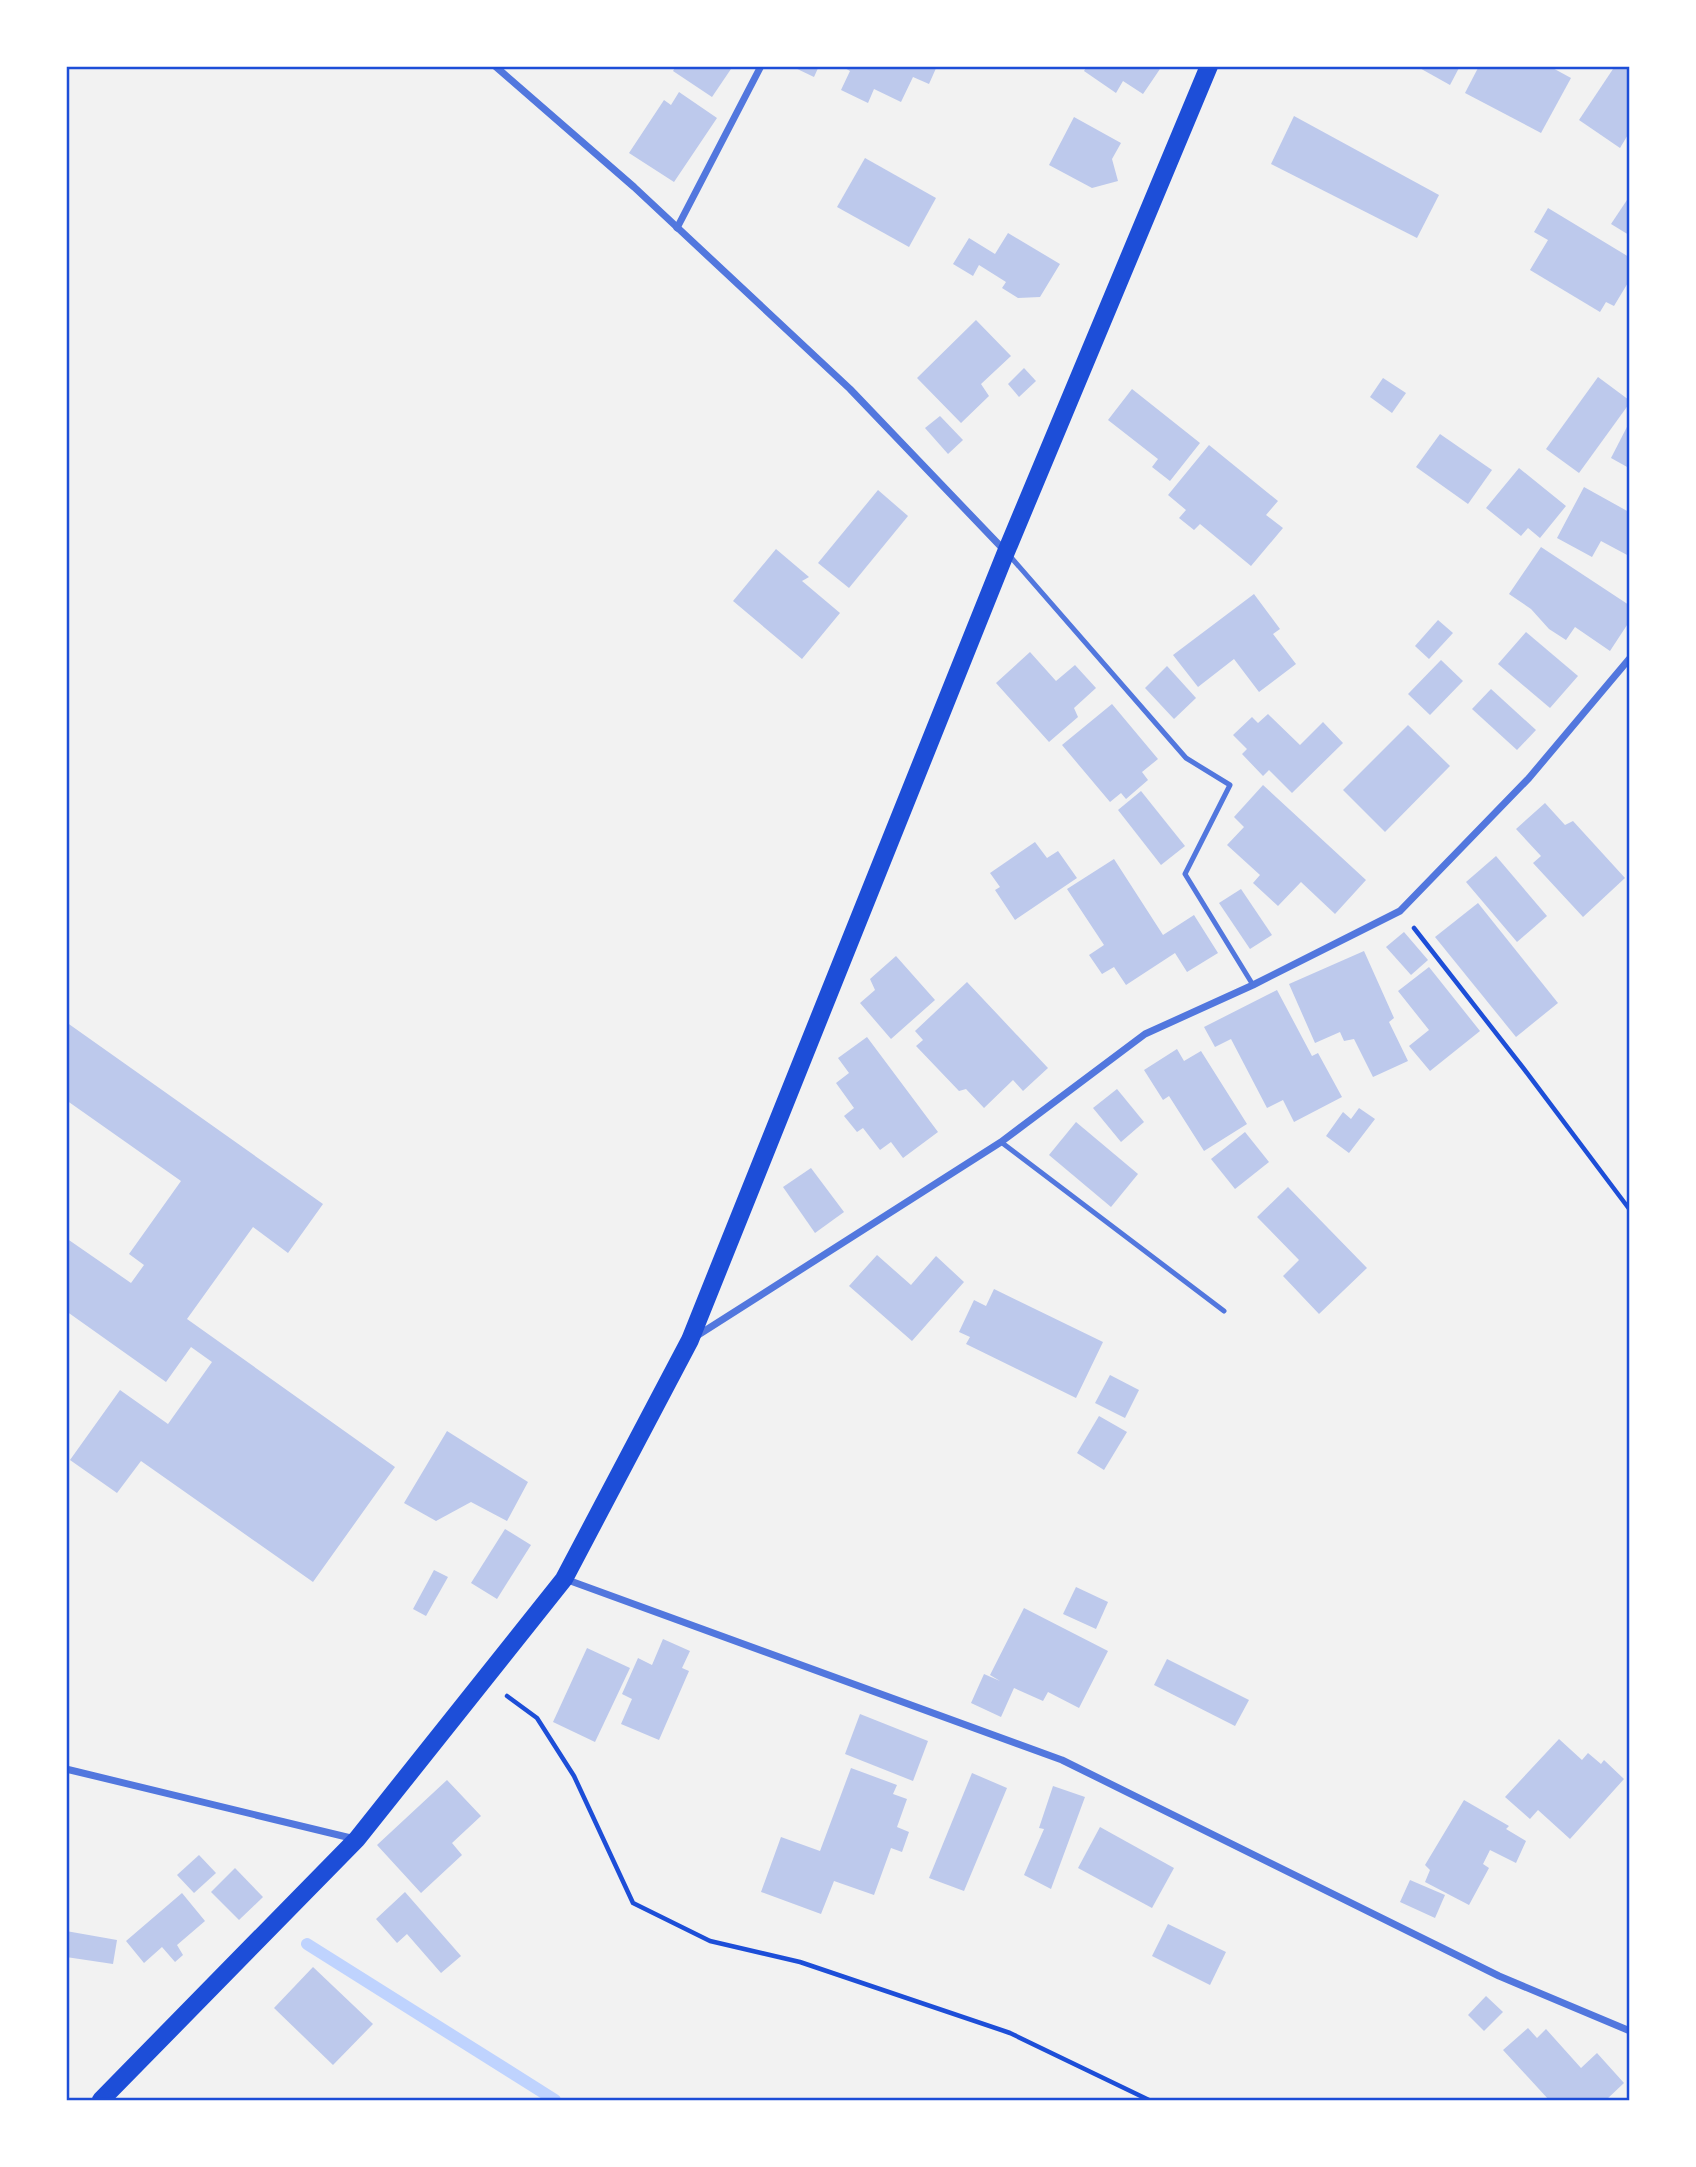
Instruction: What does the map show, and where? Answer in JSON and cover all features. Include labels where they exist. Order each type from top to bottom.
[{"type":"main road","points":[[101,2101],[357,1839],[565,1579],[690,1340],[1006,552],[1209,66]]},
{"type":"street","points":[[495,66],[677,228],[850,389],[1006,552]]},
{"type":"street","points":[[677,228],[761,66]]},
{"type":"street","points":[[690,1340],[1001,1142],[1145,1034],[1253,985],[1400,911],[1529,778],[1629,658]]},
{"type":"street","points":[[565,1579],[1062,1760],[1499,1976],[1629,2031]]},
{"type":"street","points":[[66,1769],[357,1839]]},
{"type":"lane","points":[[1006,552],[1186,758],[1230,785],[1185,874],[1253,985]]},
{"type":"lane","points":[[1001,1142],[1224,1311]]},
{"type":"path","points":[[1400,911],[1524,1069],[1629,1210]]},
{"type":"path","points":[[485,1679],[537,1718],[574,1776],[633,1903],[710,1941],[800,1962],[1010,2034],[1149,2101]]},
{"type":"building","points":[[676,66],[733,66],[712,97],[673,71]]},
{"type":"building","points":[[791,66],[819,66],[814,77]]},
{"type":"building","points":[[841,66],[937,66],[929,84],[913,77],[901,102],[874,89],[868,103],[841,90],[850,71]]},
{"type":"building","points":[[1087,66],[1162,66],[1143,94],[1123,81],[1116,93],[1084,71]]},
{"type":"building","points":[[1416,66],[1460,66],[1450,85]]},
{"type":"building","points":[[1479,66],[1549,66],[1571,78],[1541,133],[1465,93]]},
{"type":"building","points":[[1615,66],[1629,66],[1629,133],[1620,148],[1579,120]]},
{"type":"building","points":[[679,92],[717,118],[674,182],[629,153],[664,100],[671,105]]},
{"type":"building","points":[[1294,116],[1439,195],[1417,238],[1271,164]]},
{"type":"building","points":[[1074,117],[1121,143],[1112,159],[1118,181],[1092,188],[1049,165]]},
{"type":"building","points":[[865,158],[936,198],[909,247],[837,207]]},
{"type":"building","points":[[1629,197],[1629,235],[1611,224]]},
{"type":"building","points":[[1548,208],[1629,257],[1629,281],[1614,306],[1606,302],[1600,312],[1530,270],[1548,240],[1534,232]]},
{"type":"building","points":[[1008,233],[1060,264],[1040,297],[1018,298],[1002,288],[1006,282],[979,265],[973,276],[953,264],[969,238],[995,254]]},
{"type":"building","points":[[976,320],[1011,356],[981,384],[989,396],[961,423],[917,378]]},
{"type":"building","points":[[1024,368],[1036,381],[1019,397],[1008,384]]},
{"type":"building","points":[[1598,377],[1629,400],[1629,404],[1579,473],[1546,449]]},
{"type":"building","points":[[1383,378],[1406,393],[1392,413],[1370,397]]},
{"type":"building","points":[[1132,389],[1200,443],[1170,481],[1152,467],[1158,459],[1108,420]]},
{"type":"building","points":[[940,416],[963,440],[948,454],[925,428]]},
{"type":"building","points":[[1629,423],[1629,468],[1611,458]]},
{"type":"building","points":[[1440,434],[1492,470],[1468,504],[1416,467]]},
{"type":"building","points":[[1209,445],[1278,501],[1266,515],[1283,528],[1251,566],[1200,524],[1194,530],[1179,518],[1186,510],[1168,495]]},
{"type":"building","points":[[1519,468],[1566,506],[1540,538],[1528,528],[1521,536],[1486,508]]},
{"type":"building","points":[[1584,487],[1629,512],[1629,556],[1601,541],[1592,557],[1557,538]]},
{"type":"building","points":[[878,490],[908,516],[849,588],[818,563]]},
{"type":"building","points":[[1541,547],[1629,605],[1629,622],[1610,651],[1575,627],[1566,640],[1549,629],[1531,609],[1509,594]]},
{"type":"building","points":[[776,549],[809,577],[802,581],[840,613],[802,659],[733,601]]},
{"type":"building","points":[[1254,594],[1280,629],[1273,634],[1296,664],[1259,692],[1234,659],[1198,687],[1173,655]]},
{"type":"building","points":[[1438,620],[1453,633],[1429,659],[1415,646]]},
{"type":"building","points":[[1526,632],[1578,676],[1550,708],[1498,664]]},
{"type":"building","points":[[1030,652],[1056,681],[1075,665],[1096,688],[1074,708],[1078,717],[1049,742],[996,683]]},
{"type":"building","points":[[1441,660],[1463,681],[1430,715],[1408,694]]},
{"type":"building","points":[[1167,666],[1196,698],[1174,719],[1145,688]]},
{"type":"building","points":[[1491,689],[1536,730],[1517,750],[1472,709]]},
{"type":"building","points":[[1112,704],[1158,759],[1142,772],[1148,780],[1126,799],[1121,793],[1110,802],[1062,745]]},
{"type":"building","points":[[1268,714],[1300,745],[1323,722],[1343,743],[1292,793],[1269,770],[1263,776],[1242,754],[1247,749],[1233,735],[1252,717],[1258,723]]},
{"type":"building","points":[[1408,725],[1450,766],[1385,832],[1343,790]]},
{"type":"building","points":[[1263,785],[1366,880],[1335,914],[1301,882],[1278,906],[1253,883],[1260,875],[1227,845],[1244,827],[1234,817]]},
{"type":"building","points":[[1141,791],[1185,846],[1161,865],[1118,810]]},
{"type":"building","points":[[1545,803],[1565,825],[1573,821],[1625,878],[1583,917],[1533,863],[1541,856],[1516,829]]},
{"type":"building","points":[[1035,842],[1047,858],[1058,851],[1077,878],[1015,920],[995,890],[1000,887],[990,873]]},
{"type":"building","points":[[1496,856],[1547,916],[1517,942],[1466,882]]},
{"type":"building","points":[[1114,859],[1163,935],[1194,915],[1218,953],[1187,972],[1175,953],[1126,985],[1114,967],[1102,974],[1089,955],[1104,945],[1067,889]]},
{"type":"building","points":[[1241,889],[1272,935],[1250,949],[1219,903]]},
{"type":"building","points":[[1478,903],[1558,1003],[1516,1037],[1435,937]]},
{"type":"building","points":[[1404,932],[1428,960],[1411,975],[1386,947]]},
{"type":"building","points":[[1364,951],[1394,1018],[1389,1022],[1408,1061],[1373,1077],[1354,1039],[1344,1041],[1340,1032],[1315,1043],[1289,984]]},
{"type":"building","points":[[896,956],[935,1000],[891,1039],[860,1003],[875,990],[870,979]]},
{"type":"building","points":[[1429,967],[1480,1031],[1430,1071],[1409,1046],[1429,1030],[1398,991]]},
{"type":"building","points":[[967,982],[1048,1068],[1023,1091],[1013,1080],[984,1108],[966,1089],[959,1091],[916,1046],[923,1040],[915,1031]]},
{"type":"building","points":[[1277,990],[1312,1056],[1318,1053],[1342,1097],[1294,1122],[1283,1100],[1267,1108],[1231,1039],[1215,1047],[1204,1027]]},
{"type":"building","points":[[66,1022],[323,1204],[288,1253],[253,1227],[187,1319],[395,1467],[313,1582],[141,1461],[117,1493],[70,1460],[120,1390],[168,1424],[212,1362],[191,1347],[166,1382],[66,1311],[66,1238],[131,1283],[144,1265],[129,1254],[181,1181],[66,1100]]},
{"type":"building","points":[[867,1037],[938,1132],[903,1158],[891,1142],[880,1150],[863,1128],[857,1132],[844,1116],[854,1108],[836,1083],[849,1073],[838,1058]]},
{"type":"building","points":[[1177,1049],[1184,1061],[1201,1051],[1247,1124],[1204,1151],[1169,1096],[1163,1100],[1144,1070]]},
{"type":"building","points":[[1117,1089],[1144,1122],[1121,1142],[1093,1108]]},
{"type":"building","points":[[1359,1108],[1375,1119],[1349,1153],[1326,1136],[1343,1112],[1351,1119]]},
{"type":"building","points":[[1076,1122],[1138,1174],[1111,1207],[1049,1155]]},
{"type":"building","points":[[1245,1132],[1269,1162],[1235,1189],[1211,1159]]},
{"type":"building","points":[[811,1168],[844,1212],[815,1233],[783,1187]]},
{"type":"building","points":[[1288,1187],[1367,1268],[1319,1314],[1283,1276],[1299,1260],[1257,1217]]},
{"type":"building","points":[[877,1255],[911,1285],[936,1256],[964,1282],[912,1341],[849,1286]]},
{"type":"building","points":[[994,1289],[1103,1342],[1076,1398],[966,1344],[970,1337],[959,1332],[974,1300],[986,1306]]},
{"type":"building","points":[[1110,1375],[1139,1390],[1125,1418],[1095,1403]]},
{"type":"building","points":[[1099,1416],[1127,1432],[1104,1470],[1077,1453]]},
{"type":"building","points":[[447,1431],[528,1482],[507,1521],[471,1502],[436,1521],[404,1503]]},
{"type":"building","points":[[505,1529],[531,1545],[497,1599],[471,1583]]},
{"type":"building","points":[[434,1570],[448,1577],[426,1616],[413,1609]]},
{"type":"building","points":[[1076,1587],[1108,1602],[1096,1629],[1063,1614]]},
{"type":"building","points":[[1024,1608],[1108,1651],[1079,1708],[1048,1692],[1043,1701],[1014,1688],[1001,1717],[971,1703],[984,1674],[1000,1681],[990,1675]]},
{"type":"building","points":[[663,1639],[690,1651],[682,1668],[689,1671],[659,1740],[621,1724],[632,1699],[622,1694],[638,1658],[652,1665]]},
{"type":"building","points":[[587,1648],[630,1668],[595,1742],[553,1722]]},
{"type":"building","points":[[1167,1659],[1249,1700],[1235,1726],[1154,1685]]},
{"type":"building","points":[[860,1714],[928,1741],[913,1781],[845,1754]]},
{"type":"building","points":[[1559,1739],[1582,1760],[1588,1753],[1601,1764],[1604,1760],[1624,1779],[1570,1839],[1538,1810],[1530,1819],[1505,1797]]},
{"type":"building","points":[[851,1768],[897,1785],[893,1794],[907,1799],[897,1827],[909,1832],[902,1852],[891,1848],[874,1895],[834,1881],[821,1914],[761,1892],[781,1837],[820,1851]]},
{"type":"building","points":[[972,1773],[1007,1788],[964,1891],[929,1878]]},
{"type":"building","points":[[447,1780],[481,1816],[452,1843],[462,1855],[421,1893],[377,1845]]},
{"type":"building","points":[[1053,1786],[1085,1797],[1051,1889],[1024,1875],[1044,1829],[1039,1828]]},
{"type":"building","points":[[1464,1800],[1509,1826],[1506,1829],[1526,1841],[1516,1863],[1490,1850],[1483,1864],[1489,1868],[1469,1905],[1425,1882],[1430,1870],[1425,1865]]},
{"type":"building","points":[[1100,1827],[1174,1868],[1152,1908],[1078,1868]]},
{"type":"building","points":[[199,1855],[216,1873],[194,1893],[177,1875]]},
{"type":"building","points":[[235,1868],[263,1897],[239,1920],[211,1892]]},
{"type":"building","points":[[1410,1880],[1445,1895],[1435,1918],[1400,1902]]},
{"type":"building","points":[[405,1892],[461,1956],[441,1973],[407,1934],[397,1943],[376,1919]]},
{"type":"building","points":[[182,1893],[205,1921],[177,1945],[183,1955],[175,1962],[162,1947],[144,1963],[126,1941]]},
{"type":"building","points":[[1168,1924],[1226,1952],[1210,1985],[1152,1956]]},
{"type":"building","points":[[66,1931],[117,1940],[113,1964],[66,1957]]},
{"type":"building","points":[[313,1967],[373,2024],[333,2065],[274,2008]]},
{"type":"building","points":[[1486,1996],[1503,2012],[1484,2031],[1468,2015]]},
{"type":"building","points":[[1528,2028],[1537,2038],[1546,2029],[1581,2068],[1597,2053],[1624,2083],[1606,2100],[1549,2100],[1503,2050]]},
{"type":"waterway","points":[[307,1944],[555,2100]]}]
